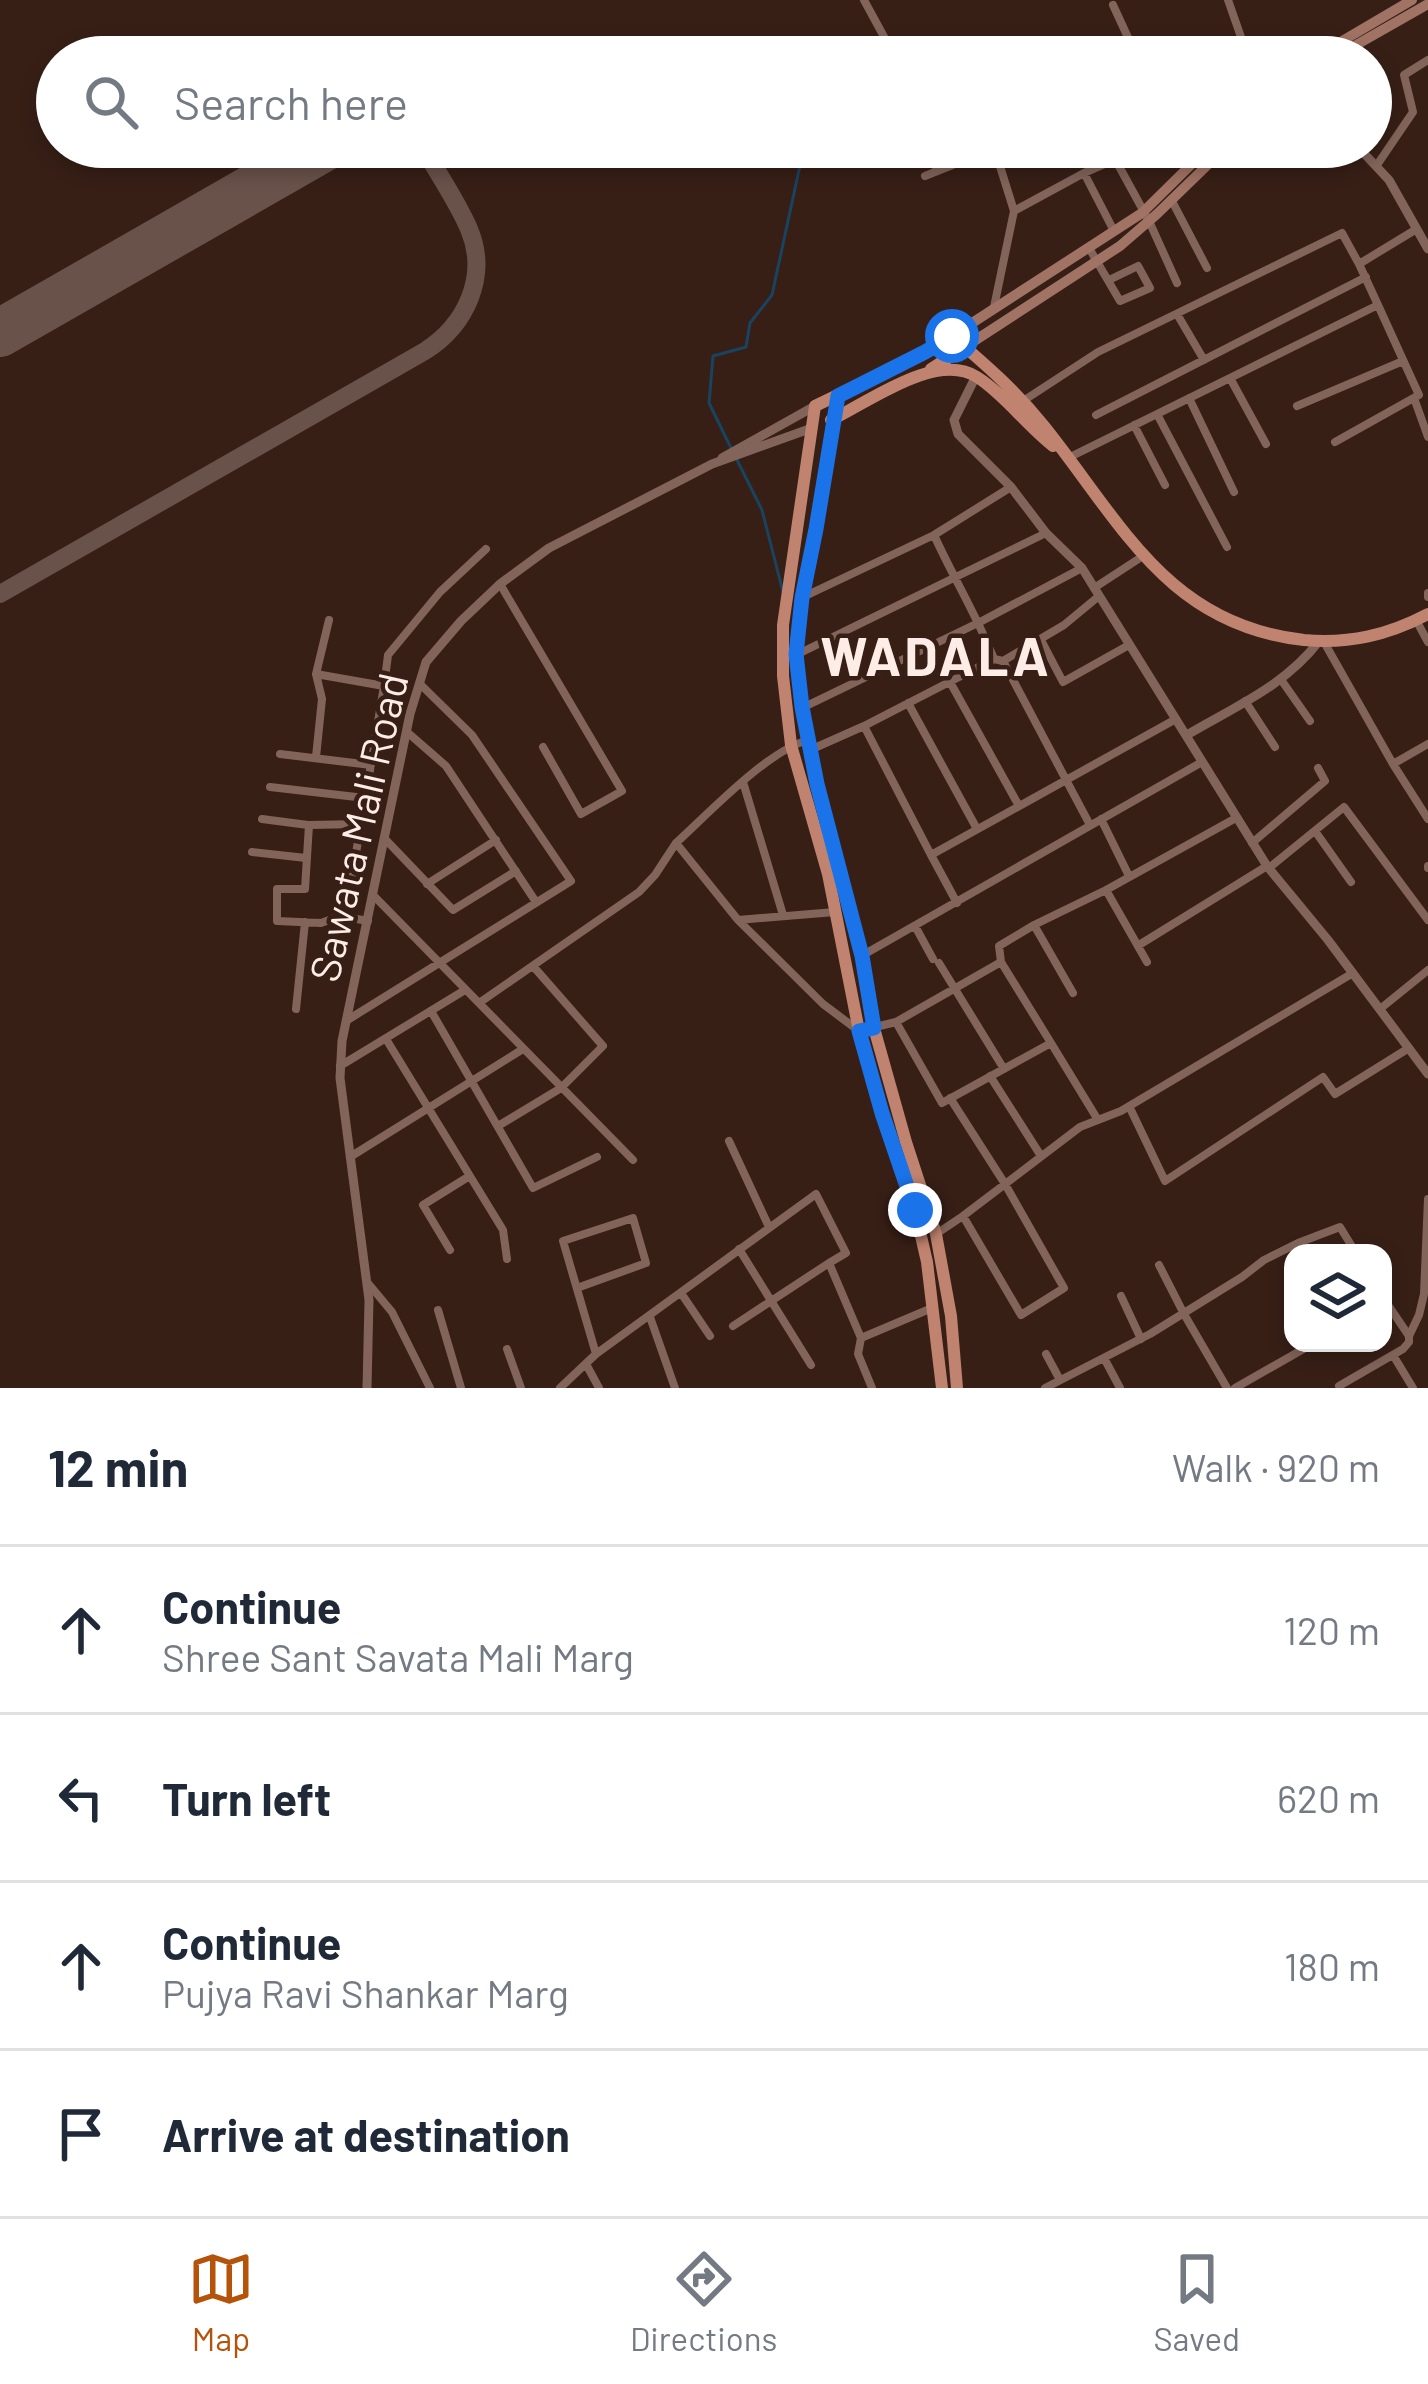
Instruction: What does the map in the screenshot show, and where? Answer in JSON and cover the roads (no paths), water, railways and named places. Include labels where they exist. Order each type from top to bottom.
[{"type":"main road","points":[[1351,36],[1412,0]]},
{"type":"main road","points":[[1372,36],[1428,4]]},
{"type":"main road","points":[[812,428],[929,370],[1097,260],[1146,217],[1190,168]]},
{"type":"main road","points":[[942,1388],[915,1210],[859,1031],[825,862],[791,745],[783,625],[815,406],[952,336],[1114,232],[1172,201],[1205,168]]},
{"type":"main road","points":[[952,336],[1022,401],[1142,556],[1180,591],[1232,622],[1267,634],[1322,642],[1383,635],[1422,617]]},
{"type":"main road","points":[[929,370],[959,369],[976,376],[1068,458]]},
{"type":"main road","points":[[838,396],[802,598],[796,654],[802,707],[862,956],[874,1028],[936,1234],[951,1316],[957,1388]]},
{"type":"street","points":[[864,0],[884,36]]},
{"type":"street","points":[[1228,0],[1241,36]]},
{"type":"street","points":[[1113,5],[1127,36]]},
{"type":"street","points":[[1392,143],[1413,112],[1404,75],[1428,60]]},
{"type":"street","points":[[925,176],[945,168]]},
{"type":"street","points":[[994,309],[1014,211],[1001,168]]},
{"type":"street","points":[[1014,211],[1095,168]]},
{"type":"street","points":[[1117,168],[1177,283]]},
{"type":"street","points":[[1379,168],[1428,249]]},
{"type":"street","points":[[1084,173],[1114,232]]},
{"type":"street","points":[[1172,201],[1207,268]]},
{"type":"street","points":[[1359,264],[1420,231]]},
{"type":"street","points":[[1022,401],[1098,352],[1342,232],[1419,395],[1335,442]]},
{"type":"street","points":[[1089,248],[1120,301],[1150,288],[1138,266],[1109,280]]},
{"type":"street","points":[[1096,415],[1366,277]]},
{"type":"street","points":[[1068,458],[1378,305]]},
{"type":"street","points":[[1177,314],[1204,360]]},
{"type":"street","points":[[1297,406],[1403,361]]},
{"type":"street","points":[[976,376],[954,420],[958,434],[1082,568],[1252,844],[1428,1074]]},
{"type":"street","points":[[1229,379],[1266,444]]},
{"type":"street","points":[[1190,398],[1234,492]]},
{"type":"street","points":[[1414,398],[1428,437]]},
{"type":"street","points":[[712,464],[815,406]]},
{"type":"street","points":[[1157,414],[1227,547]]},
{"type":"street","points":[[1134,425],[1165,485]]},
{"type":"street","name":"Sawata Mali Road","points":[[367,1388],[369,1300],[340,1066],[406,732],[427,662],[500,584],[549,548],[712,464],[812,428]]},
{"type":"street","points":[[802,598],[934,536],[1011,488]]},
{"type":"street","points":[[796,654],[1046,532]]},
{"type":"street","points":[[934,536],[1090,825]]},
{"type":"street","points":[[345,917],[388,655],[440,592],[486,548]]},
{"type":"street","points":[[478,1004],[639,892],[676,843],[791,745],[809,745],[864,726],[1041,640],[1142,556]]},
{"type":"street","points":[[802,707],[1082,568]]},
{"type":"street","points":[[500,584],[622,790],[581,814],[543,746]]},
{"type":"street","points":[[1422,617],[1428,642]]},
{"type":"street","points":[[316,758],[322,699],[316,674],[329,620]]},
{"type":"street","points":[[1041,640],[1064,682],[1129,645]]},
{"type":"street","points":[[1186,735],[1282,681],[1322,642],[1393,764],[1425,806],[1428,819]]},
{"type":"street","points":[[316,674],[384,686]]},
{"type":"street","points":[[1282,681],[1310,721]]},
{"type":"street","points":[[950,682],[1019,806]]},
{"type":"street","points":[[346,1021],[571,881],[472,735],[420,683]]},
{"type":"street","points":[[1245,701],[1275,747]]},
{"type":"street","points":[[908,703],[977,830]]},
{"type":"street","points":[[931,855],[1176,719]]},
{"type":"street","points":[[864,726],[957,903]]},
{"type":"street","points":[[406,732],[446,766],[536,902]]},
{"type":"street","points":[[1393,764],[1428,744]]},
{"type":"street","points":[[280,754],[371,765]]},
{"type":"street","points":[[862,956],[1202,762]]},
{"type":"street","points":[[1252,844],[1325,781],[1318,767]]},
{"type":"street","points":[[743,782],[783,915]]},
{"type":"street","points":[[270,787],[365,798]]},
{"type":"street","points":[[1139,945],[1268,867],[1344,807],[1428,920]]},
{"type":"street","points":[[1099,1120],[1001,962],[999,946],[1236,818]]},
{"type":"street","points":[[262,819],[360,829],[385,842],[453,910],[516,871]]},
{"type":"street","points":[[1101,819],[1129,876]]},
{"type":"street","points":[[309,825],[305,889],[277,889],[277,922],[321,923],[340,916],[368,921]]},
{"type":"street","points":[[1315,831],[1351,882]]},
{"type":"street","points":[[428,884],[496,840]]},
{"type":"street","points":[[676,843],[738,920],[823,1004],[859,1031],[896,1022],[1001,962]]},
{"type":"street","points":[[252,853],[306,857]]},
{"type":"street","points":[[1106,890],[1147,962]]},
{"type":"street","points":[[374,896],[633,1160]]},
{"type":"street","points":[[738,920],[835,912]]},
{"type":"street","points":[[296,1009],[305,922]]},
{"type":"street","points":[[1034,925],[1073,993]]},
{"type":"street","points":[[915,926],[1004,1069]]},
{"type":"street","points":[[498,1126],[561,1088],[603,1046],[533,966]]},
{"type":"street","points":[[1379,1009],[1428,970]]},
{"type":"street","points":[[936,1234],[1080,1127],[1129,1106],[1353,973]]},
{"type":"street","points":[[340,1066],[465,990]]},
{"type":"street","points":[[431,1011],[533,1188],[597,1157]]},
{"type":"street","points":[[896,1022],[942,1103],[1051,1043]]},
{"type":"street","points":[[386,1040],[503,1230],[507,1259]]},
{"type":"street","points":[[1129,1106],[1165,1181],[1323,1077],[1335,1094],[1408,1048]]},
{"type":"street","points":[[350,1157],[524,1049]]},
{"type":"street","points":[[990,1076],[1041,1156]]},
{"type":"street","points":[[950,1098],[1064,1288],[1021,1315],[963,1216]]},
{"type":"street","points":[[729,1141],[770,1227]]},
{"type":"street","points":[[450,1250],[424,1205],[468,1177]]},
{"type":"street","points":[[560,1388],[596,1354],[816,1194],[846,1253],[733,1326]]},
{"type":"street","points":[[1341,1387],[1409,1342],[1424,1294],[1428,1199]]},
{"type":"street","points":[[577,1288],[646,1263],[633,1218],[563,1241],[596,1354]]},
{"type":"street","points":[[1045,1388],[1142,1339],[1264,1259],[1340,1227],[1350,1244]]},
{"type":"street","points":[[739,1249],[811,1365]]},
{"type":"street","points":[[829,1263],[861,1338],[858,1354],[872,1388]]},
{"type":"street","points":[[1159,1265],[1231,1388],[1297,1352]]},
{"type":"street","points":[[367,1282],[392,1312],[430,1388]]},
{"type":"street","points":[[681,1293],[710,1336]]},
{"type":"street","points":[[1121,1296],[1142,1339]]},
{"type":"street","points":[[861,1338],[932,1307]]},
{"type":"street","points":[[438,1310],[461,1388]]},
{"type":"street","points":[[1392,1312],[1409,1336]]},
{"type":"street","points":[[650,1316],[675,1388]]},
{"type":"street","points":[[506,1349],[521,1388]]},
{"type":"street","points":[[1046,1354],[1060,1380]]},
{"type":"street","points":[[1393,1355],[1413,1388]]},
{"type":"street","points":[[1104,1358],[1120,1388]]},
{"type":"street","points":[[586,1364],[599,1388]]},
{"type":"waterway","points":[[733,452],[709,403],[713,356],[746,347],[750,323],[772,295],[799,168]]},
{"type":"waterway","points":[[737,460],[762,510],[783,592]]},
{"type":"district","name":"WADALA","points":[[936,654]]}]
